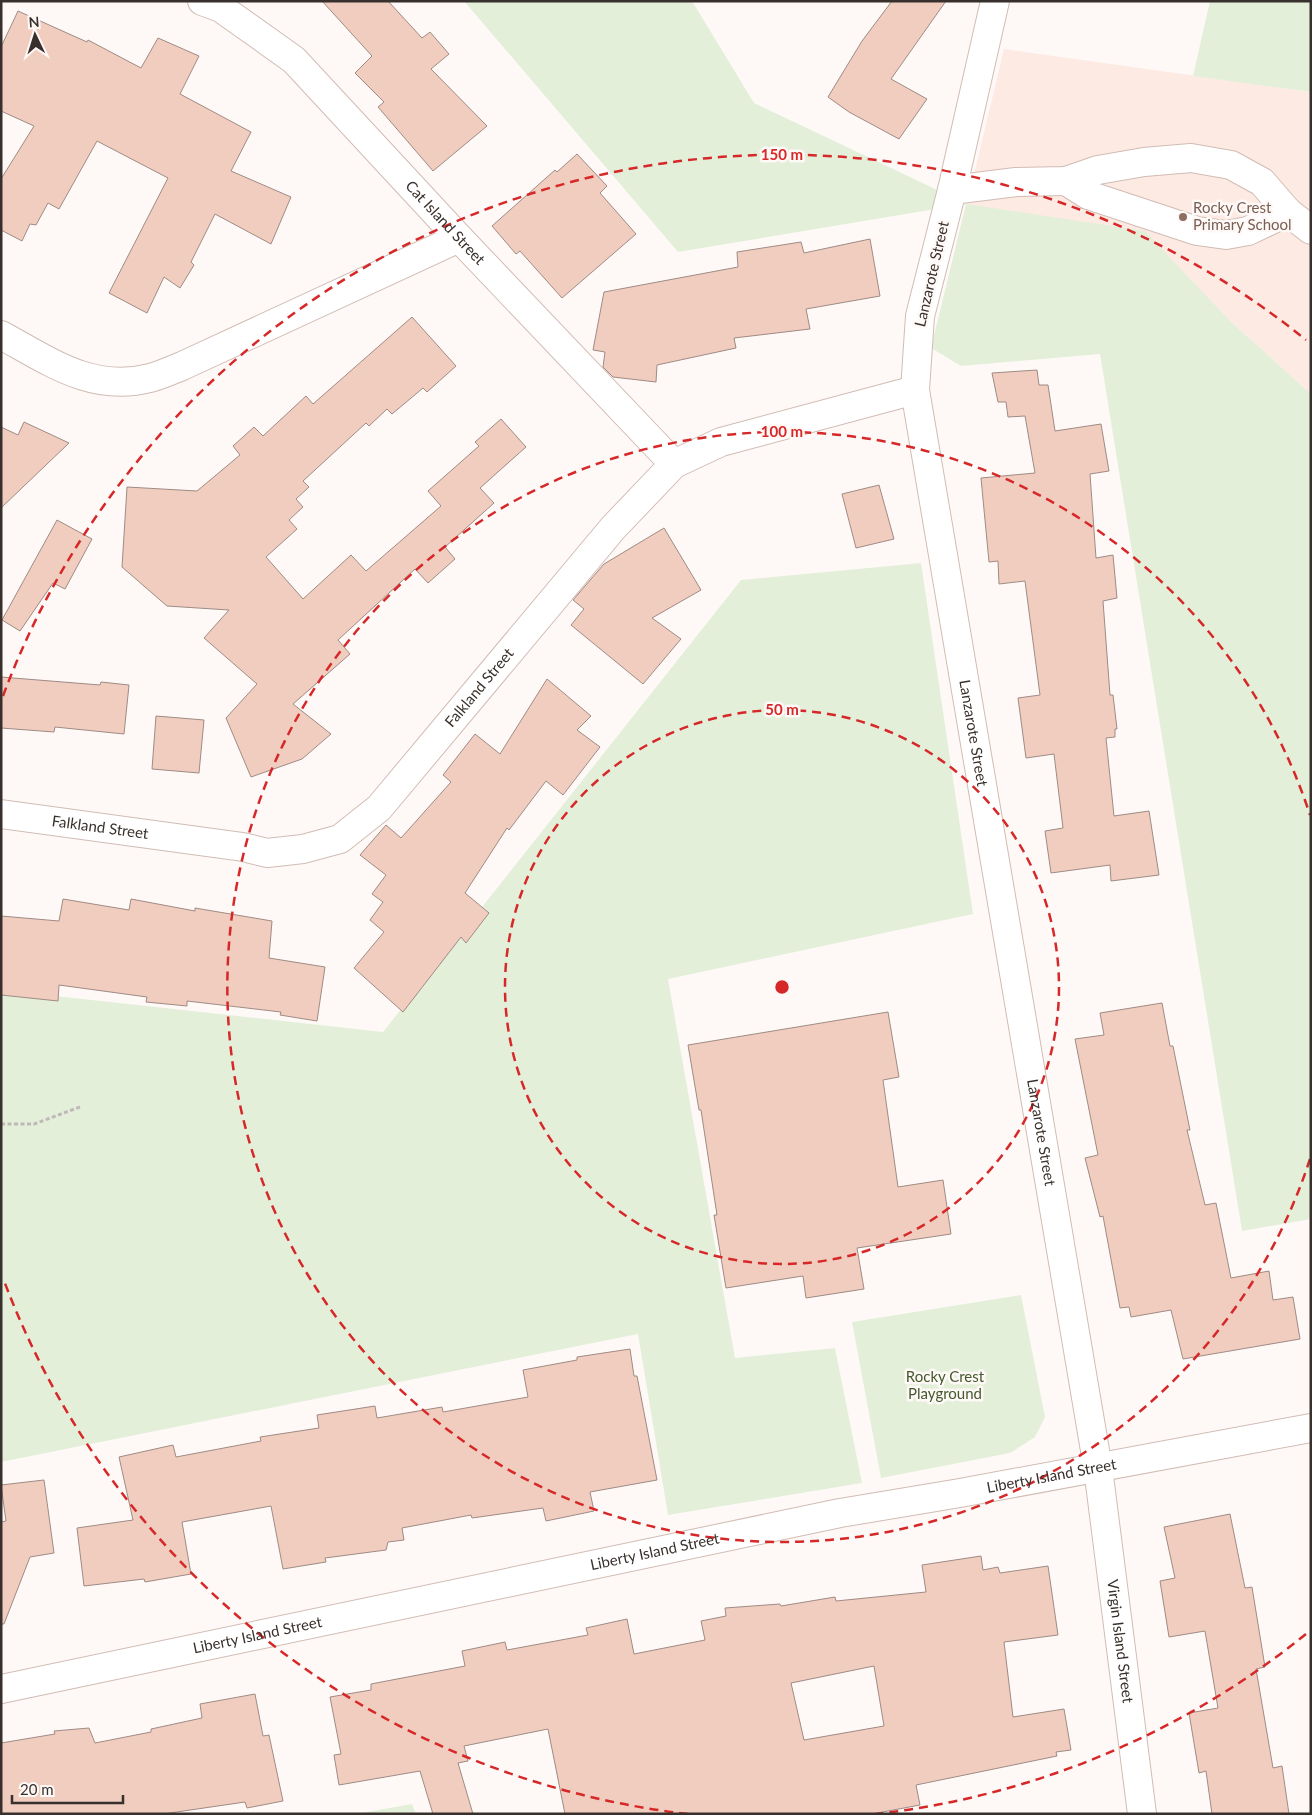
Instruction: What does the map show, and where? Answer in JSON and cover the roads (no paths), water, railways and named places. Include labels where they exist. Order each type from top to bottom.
[{"type":"street","name":"Cat Island Street","points":[[202,1],[221,8],[294,60],[459,238],[674,464]]},
{"type":"street","name":"Lanzarote Street","points":[[996,1],[952,190],[920,316],[915,390],[1098,1468]]},
{"type":"street","points":[[952,190],[1016,182],[1066,181],[1098,170],[1144,162],[1190,158],[1231,165],[1262,182],[1288,212],[1311,230]]},
{"type":"street","points":[[1066,181],[1088,194],[1197,231],[1226,235],[1248,231],[1288,212]]},
{"type":"street","points":[[1,335],[57,366],[90,380],[121,382],[149,378],[182,366],[459,238]]},
{"type":"street","name":"Falkland Street","points":[[1,814],[243,847],[267,853],[303,849],[340,839],[379,808],[613,528],[674,464],[721,442],[915,390]]},
{"type":"street","name":"Liberty Island Street","points":[[1,1689],[840,1513],[1098,1468],[1311,1428]]},
{"type":"street","name":"Virgin Island Street","points":[[1098,1468],[1142,1814]]},
{"type":"place","name":"Rocky Crest Primary School","points":[[1183,217]]},
{"type":"park label","name":"Rocky Crest Playground","points":[[945,1386]]}]
